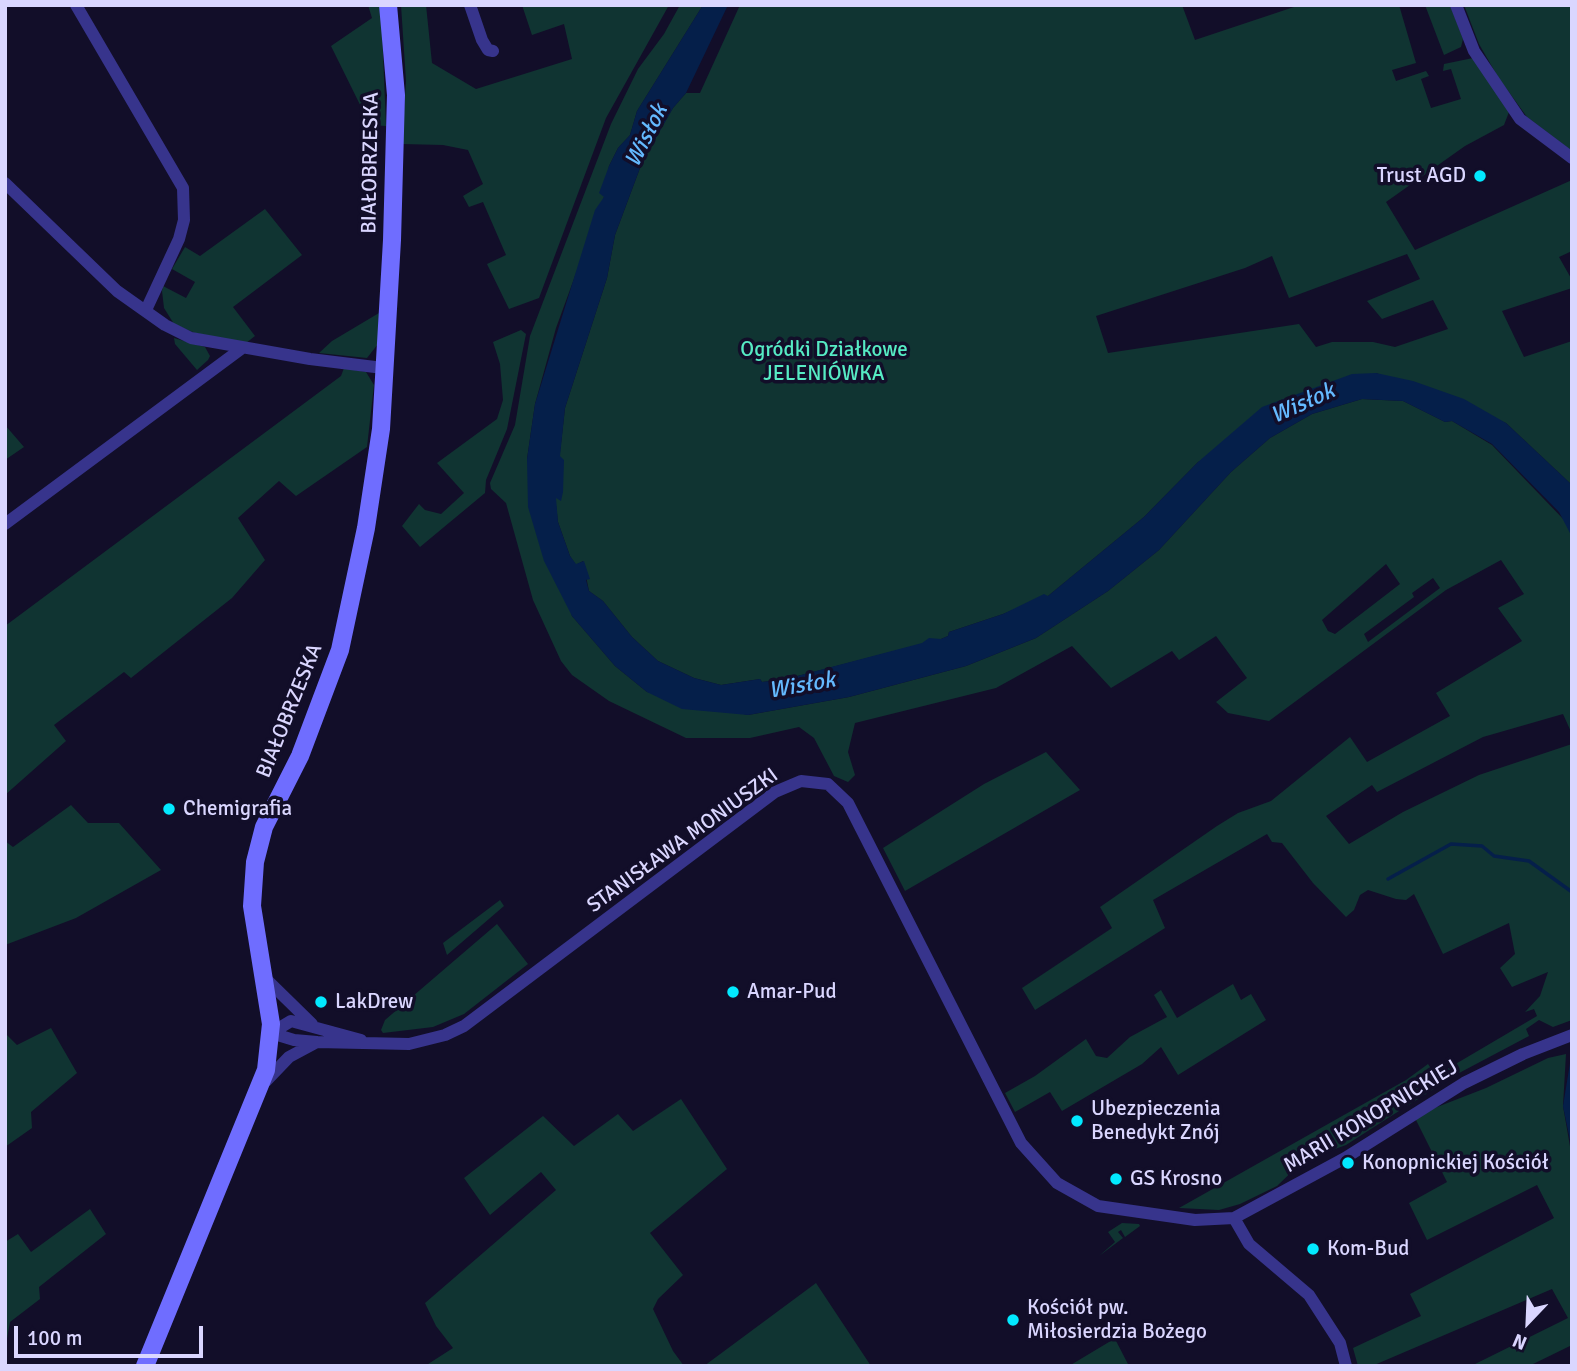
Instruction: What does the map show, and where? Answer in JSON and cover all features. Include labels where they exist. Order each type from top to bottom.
[{"type":"street","points":[[76,5],[183,187],[184,220],[179,239],[146,310]]},
{"type":"street","name":"BIAŁOBRZESKA","points":[[145,1366],[259,1090],[270,1053],[271,1033],[252,906],[254,862],[264,827],[300,756],[340,650],[366,528],[381,429],[397,95],[388,5]]},
{"type":"street","points":[[470,5],[482,40],[488,50],[493,51]]},
{"type":"street","points":[[1455,5],[1474,51],[1520,119],[1572,158]]},
{"type":"street","points":[[5,183],[117,291],[165,325],[191,338],[241,349],[383,368]]},
{"type":"street","points":[[5,524],[241,349]]},
{"type":"street","name":"STANISŁAWA MONIUSZKI","points":[[271,1033],[294,1040],[317,1042],[409,1044],[446,1035],[464,1026],[775,792],[788,784],[814,780],[828,784],[848,803],[1006,1117],[1037,1163],[1070,1193],[1098,1206],[1195,1220],[1234,1217]]},
{"type":"street","points":[[264,977],[312,1024]]},
{"type":"street","points":[[271,1033],[291,1020],[312,1024],[367,1043]]},
{"type":"street","name":"MARII KONOPNICKIEJ","points":[[1234,1217],[1345,1158],[1465,1083],[1572,1035]]},
{"type":"street","points":[[259,1090],[278,1065],[317,1042]]},
{"type":"street","points":[[1234,1217],[1241,1234],[1260,1254],[1309,1294],[1340,1343],[1346,1366]]},
{"type":"green space","points":[[368,5],[381,5],[386,126],[370,125],[331,46],[372,18]]},
{"type":"green space","points":[[401,5],[426,5],[432,63],[476,89],[572,59],[564,24],[532,35],[522,5],[669,5],[606,118],[539,298],[509,309],[487,264],[506,255],[483,202],[469,207],[463,196],[483,184],[468,150],[443,145],[402,144],[406,81]]},
{"type":"green space","points":[[680,5],[703,5],[637,111],[630,135],[618,148],[609,166],[604,197],[556,328],[535,404],[527,459],[572,616],[615,666],[647,692],[748,715],[849,697],[966,666],[1036,638],[1108,591],[1159,550],[1231,472],[1270,438],[1312,414],[1362,399],[1403,401],[1445,422],[1452,421],[1492,445],[1567,523],[1572,537],[1572,734],[1563,714],[1483,737],[1377,792],[1372,785],[1326,816],[1349,844],[1403,812],[1479,775],[1572,744],[1572,1020],[1553,1027],[1539,1020],[1526,1029],[1529,1036],[1461,1072],[1407,1106],[1404,1100],[1408,1092],[1537,1016],[1534,1009],[1525,1012],[1540,996],[1548,972],[1512,987],[1500,968],[1515,954],[1509,923],[1443,954],[1414,894],[1406,900],[1368,890],[1360,895],[1354,910],[1346,917],[1313,883],[1282,843],[1272,842],[1267,834],[1153,900],[1165,928],[1035,1010],[1022,988],[1112,928],[1100,907],[1217,826],[1238,813],[1271,801],[1350,737],[1367,762],[1450,716],[1436,693],[1522,641],[1498,608],[1524,594],[1501,560],[1446,590],[1269,721],[1228,713],[1216,702],[1247,678],[1216,636],[1179,660],[1172,651],[1111,688],[1072,646],[996,688],[855,723],[848,752],[855,775],[848,782],[834,776],[814,738],[799,727],[750,738],[686,738],[609,701],[572,675],[561,661],[533,600],[506,503],[491,489],[490,483],[515,425],[530,336],[611,124],[638,69],[664,34]],"holes":[[[1386,564],[1400,584],[1335,634],[1328,631],[1322,620]],[[1433,578],[1440,588],[1368,642],[1364,634],[1414,597],[1412,593]]]},
{"type":"green space","name":"Ogródki Działkowe JELENIÓWKA","points":[[740,5],[1182,5],[1195,40],[1300,5],[1399,5],[1416,63],[1392,70],[1396,81],[1426,71],[1429,76],[1421,79],[1431,108],[1461,99],[1451,69],[1443,71],[1444,64],[1473,58],[1509,112],[1504,125],[1465,146],[1386,202],[1415,250],[1572,180],[1572,251],[1559,257],[1572,280],[1572,288],[1502,311],[1524,357],[1572,341],[1572,485],[1506,423],[1376,373],[1198,462],[1144,517],[1048,596],[949,632],[948,636],[941,639],[786,679],[762,682],[760,679],[721,685],[694,678],[658,661],[632,637],[603,601],[589,591],[583,561],[576,565],[570,556],[558,522],[555,497],[565,408],[607,278],[615,235],[643,160],[673,108],[686,93],[700,93]],"holes":[[[1407,254],[1420,279],[1367,301],[1382,319],[1433,300],[1448,329],[1395,347],[1373,342],[1332,342],[1316,347],[1299,324],[1108,353],[1096,316],[1245,268],[1272,256],[1289,298]]]},
{"type":"green space","points":[[1425,5],[1450,5],[1463,39],[1461,47],[1444,55]]},
{"type":"green space","points":[[1464,5],[1572,5],[1572,151],[1527,117],[1498,77],[1479,44]]},
{"type":"green space","points":[[265,209],[302,255],[233,307],[255,336],[246,343],[195,333],[174,324],[164,308],[162,291],[163,286],[186,298],[195,282],[172,269],[185,247],[200,256]]},
{"type":"green space","points":[[379,313],[378,344],[367,358],[319,353],[332,341]]},
{"type":"green space","points":[[521,330],[526,334],[507,429],[486,480],[485,493],[420,547],[402,526],[419,504],[425,510],[441,514],[464,493],[437,463],[497,419],[503,400],[500,364],[493,342]]},
{"type":"green space","points":[[174,338],[205,347],[210,356],[208,360],[197,370],[175,344]]},
{"type":"green space","points":[[344,368],[366,372],[374,385],[367,447],[296,496],[279,481],[238,518],[265,560],[232,598],[131,678],[124,672],[54,725],[66,741],[5,795],[5,626],[341,376]]},
{"type":"green space","points":[[5,425],[24,447],[5,460]]},
{"type":"green space","points":[[1046,752],[1080,790],[905,891],[883,848],[984,784]]},
{"type":"green space","points":[[71,805],[88,823],[119,823],[161,870],[76,918],[5,945],[5,841],[13,847]]},
{"type":"green space","points":[[500,900],[504,906],[447,955],[443,943]]},
{"type":"green space","points":[[497,924],[528,964],[464,1014],[433,1027],[383,1033],[381,1030],[385,1020]]},
{"type":"green space","points":[[1233,984],[1241,1000],[1251,994],[1266,1020],[1178,1075],[1161,1047],[1142,1064],[1062,1111],[1050,1092],[1015,1112],[1005,1093],[1035,1076],[1086,1039],[1096,1056],[1107,1058],[1130,1037],[1167,1017],[1154,995],[1161,990],[1177,1018]]},
{"type":"green space","points":[[51,1028],[77,1073],[31,1112],[32,1128],[5,1147],[5,1033],[17,1045]]},
{"type":"green space","points":[[1566,1054],[1563,1106],[1572,1158],[1572,1345],[1529,1366],[1471,1366],[1568,1318],[1552,1289],[1372,1366],[1358,1366],[1353,1348],[1421,1316],[1410,1294],[1554,1218],[1537,1185],[1427,1240],[1409,1203],[1447,1182],[1414,1116],[1486,1088],[1548,1058]]},
{"type":"green space","points":[[1428,1064],[1432,1070],[1389,1096],[1399,1111],[1346,1145],[1303,1161],[1277,1186],[1240,1204],[1219,1210],[1179,1208],[1406,1080]]},
{"type":"green space","points":[[681,1099],[727,1169],[650,1233],[683,1275],[658,1299],[653,1309],[673,1351],[684,1366],[425,1366],[453,1348],[436,1326],[425,1303],[556,1190],[541,1172],[490,1215],[464,1178],[543,1116],[574,1146],[618,1114],[633,1131]]},
{"type":"green space","points":[[90,1209],[106,1234],[39,1287],[40,1299],[10,1322],[5,1350],[5,1242],[18,1234],[31,1252]]},
{"type":"green space","points":[[1122,1223],[1140,1226],[1125,1237],[1121,1230],[1118,1232],[1123,1238],[1099,1256],[1115,1242],[1108,1232]]},
{"type":"green space","points":[[816,1283],[871,1366],[704,1366]]},
{"type":"green space","points":[[1114,1339],[1129,1366],[1069,1366]]},
{"type":"water","name":"Wisłok","points":[[703,5],[728,5],[686,93],[673,108],[643,160],[615,235],[607,278],[565,408],[560,456],[564,460],[563,492],[561,501],[556,498],[558,522],[570,556],[576,564],[584,561],[590,579],[586,580],[589,591],[603,601],[632,637],[658,661],[694,678],[721,685],[760,679],[762,682],[786,679],[922,643],[929,638],[941,639],[948,636],[949,632],[1003,614],[1044,594],[1048,596],[1144,517],[1198,462],[1262,407],[1352,374],[1376,373],[1413,381],[1464,399],[1506,423],[1572,485],[1572,537],[1559,512],[1492,444],[1452,421],[1445,422],[1403,401],[1362,399],[1312,414],[1270,438],[1231,472],[1159,550],[1108,591],[1036,638],[966,666],[849,697],[748,715],[682,709],[647,692],[615,666],[572,616],[544,561],[528,507],[527,459],[535,404],[595,210],[604,197],[599,193],[609,166],[618,148],[630,135],[637,111]]},
{"type":"water","points":[[1572,1051],[1572,1150],[1563,1106]]},
{"type":"waterway","points":[[1388,879],[1451,844],[1482,846],[1494,856],[1529,861],[1572,892]]},
{"type":"place","name":"Trust AGD","points":[[1480,176]]},
{"type":"place","name":"Chemigrafia","points":[[169,809]]},
{"type":"place","name":"Amar-Pud","points":[[733,992]]},
{"type":"place","name":"LakDrew","points":[[321,1002]]},
{"type":"place","name":"Ubezpieczenia Benedykt Znój","points":[[1077,1121]]},
{"type":"place","name":"Konopnickiej Kościół","points":[[1348,1163]]},
{"type":"place","name":"GS Krosno","points":[[1116,1179]]},
{"type":"place","name":"Kom-Bud","points":[[1313,1249]]},
{"type":"place","name":"Kościół pw. Miłosierdzia Bożego","points":[[1013,1320]]}]
